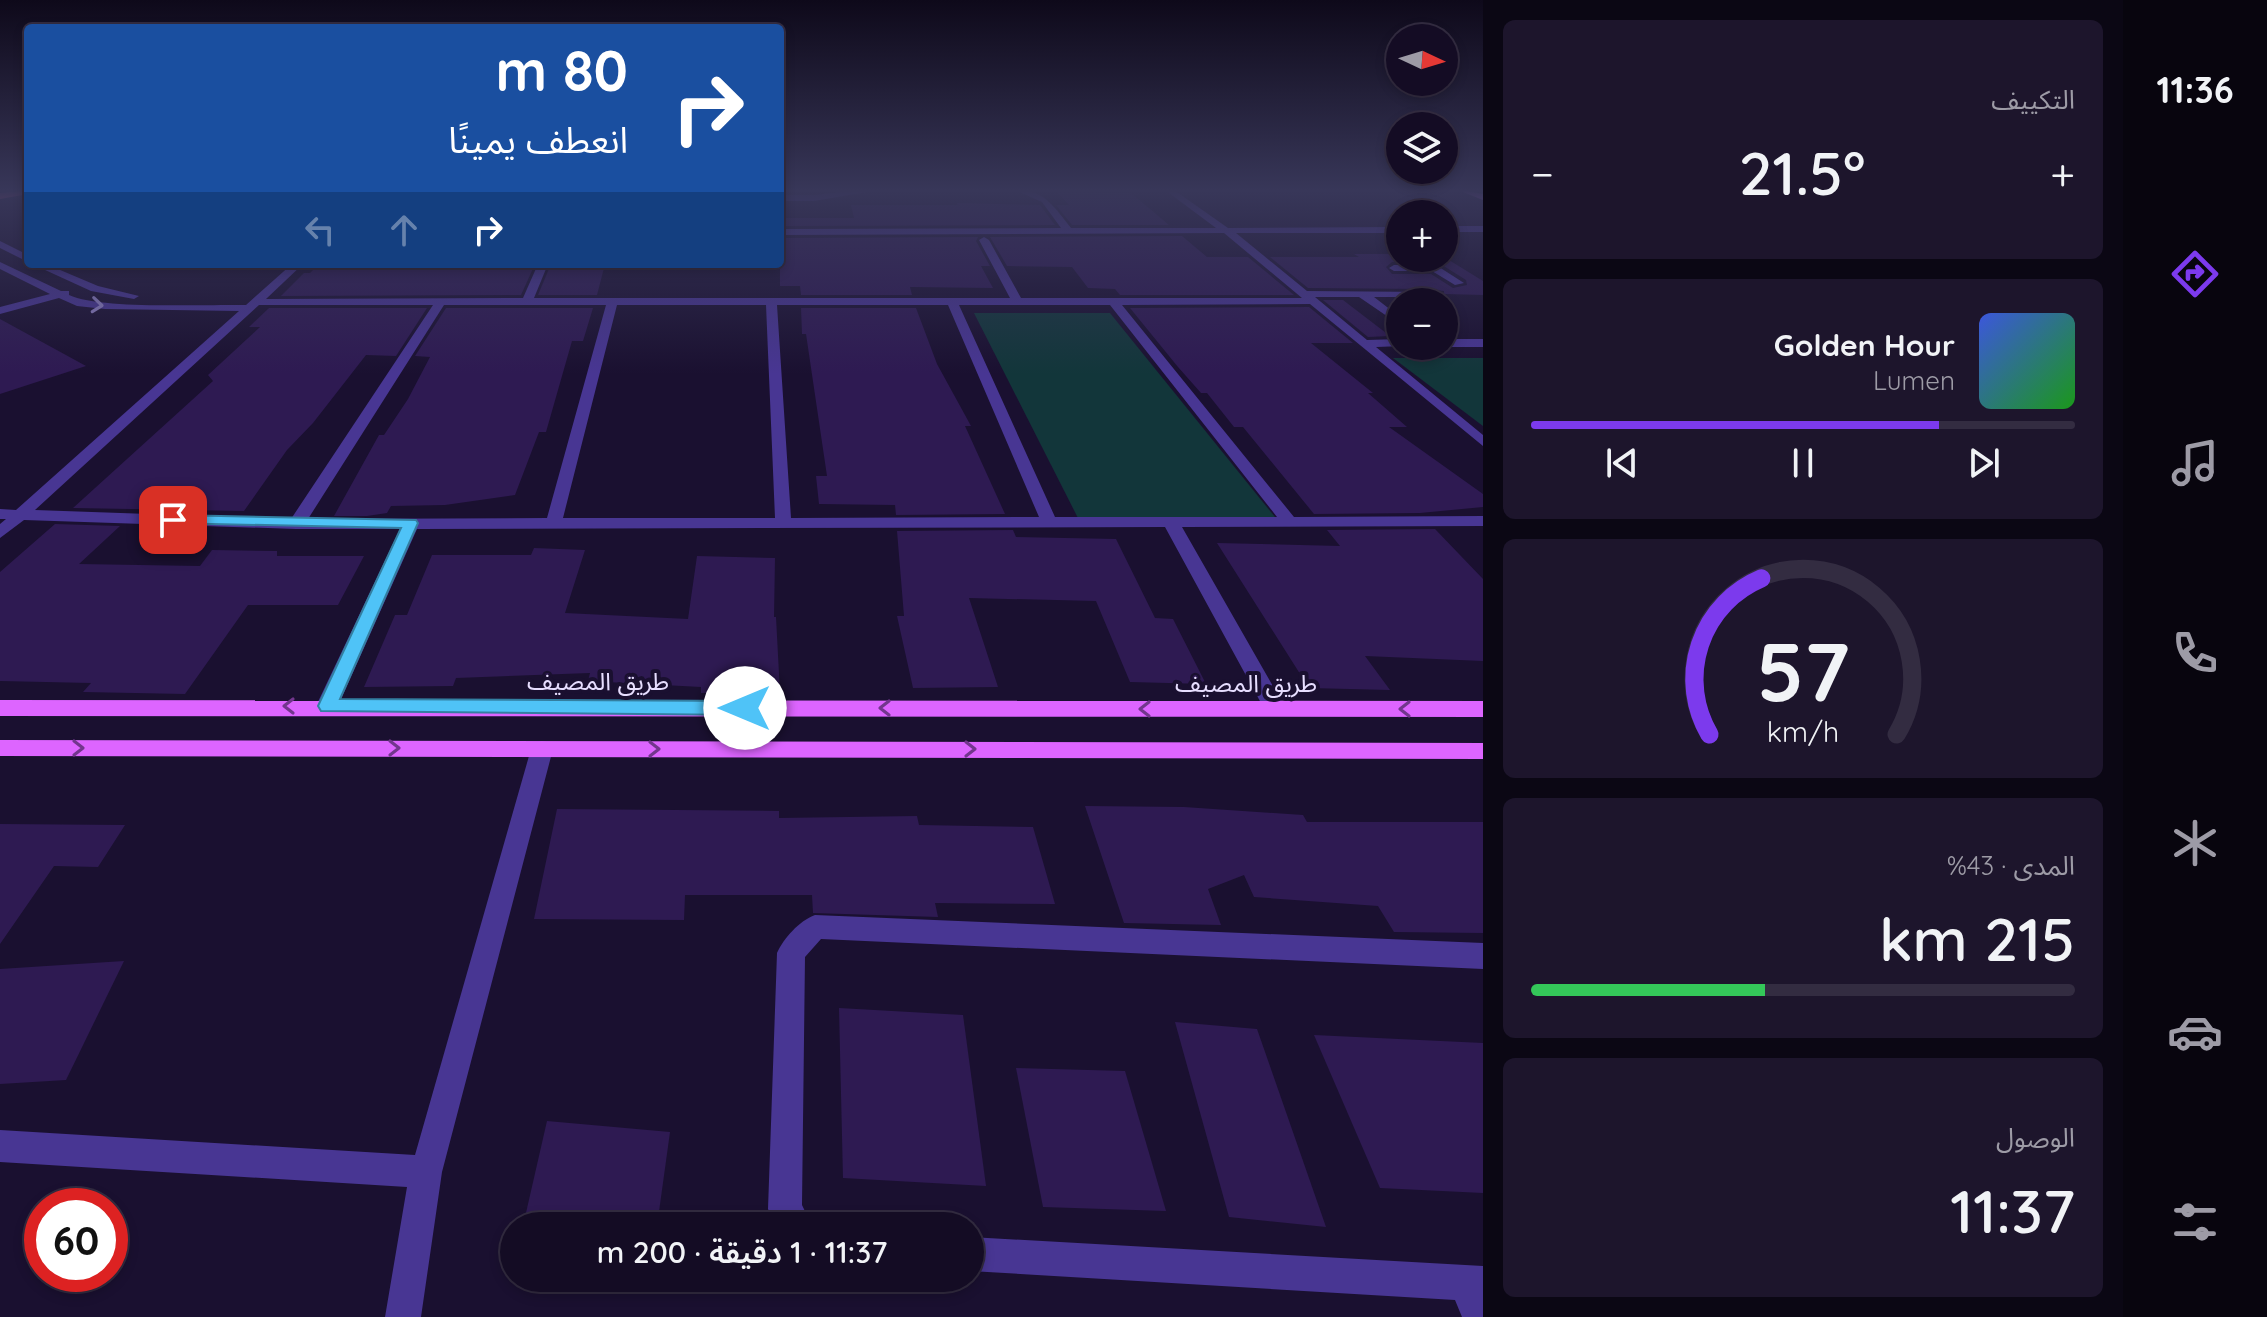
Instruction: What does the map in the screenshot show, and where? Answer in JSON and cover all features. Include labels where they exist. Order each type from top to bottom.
[{"type":"main road","name":"طريق المصيف","points":[[0,708],[1483,709]]},
{"type":"main road","points":[[0,748],[1483,751]]},
{"type":"street","points":[[990,251],[1018,302]]},
{"type":"street","points":[[1252,251],[1483,442]]},
{"type":"street","points":[[0,265],[77,303],[105,306],[257,302],[1018,302],[1386,294]]},
{"type":"street","points":[[46,268],[88,287],[126,296],[257,302]]},
{"type":"street","points":[[0,533],[294,268]]},
{"type":"street","points":[[527,303],[541,268]]},
{"type":"street","points":[[1441,272],[1459,283]]},
{"type":"street","points":[[0,311],[88,287]]},
{"type":"street","points":[[1362,294],[1386,312]]},
{"type":"street","points":[[1113,301],[1289,521]]},
{"type":"street","points":[[554,523],[612,302]]},
{"type":"street","points":[[771,302],[783,522]]},
{"type":"street","points":[[952,302],[1049,522]]},
{"type":"street","points":[[296,524],[440,303]]},
{"type":"street","points":[[1362,344],[1386,343]]},
{"type":"street","points":[[1458,343],[1483,343]]},
{"type":"street","points":[[0,514],[296,524],[1483,521]]},
{"type":"street","points":[[1170,521],[1275,709]]},
{"type":"street","points":[[327,706],[411,523]]},
{"type":"street","points":[[403,1317],[426,1172],[542,749]]},
{"type":"street","points":[[787,1212],[791,953],[815,927],[1483,956]]},
{"type":"street","points":[[0,1146],[426,1172]]},
{"type":"street","points":[[984,1255],[1474,1284],[1481,1317]]},
{"type":"green space","points":[[974,313],[1110,313],[1279,522],[1080,522]]},
{"type":"green space","points":[[1483,358],[1483,426],[1396,360]]},
{"type":"building","points":[[784,251],[982,251],[990,266],[981,266],[993,288],[910,287],[912,295],[801,295],[800,286],[780,286]]},
{"type":"building","points":[[998,251],[1200,251],[1207,257],[1248,257],[1294,295],[1120,295],[1115,289],[1088,288],[1072,267],[1007,266]]},
{"type":"building","points":[[1354,254],[1386,254],[1386,272],[1431,274],[1453,288],[1308,288],[1270,257],[1359,257]]},
{"type":"building","points":[[1458,266],[1483,281],[1483,295],[1458,294],[1458,288],[1453,288],[1467,285],[1466,280],[1453,272],[1458,272]]},
{"type":"building","points":[[315,268],[533,268],[521,295],[281,296],[304,273],[310,273]]},
{"type":"building","points":[[549,268],[604,268],[597,295],[538,295]]},
{"type":"building","points":[[1323,300],[1343,300],[1386,333],[1386,336],[1368,337]]},
{"type":"building","points":[[1309,307],[1353,343],[1311,343],[1373,393],[1368,393],[1407,427],[1389,427],[1483,494],[1483,507],[1420,513],[1314,514],[1243,427],[1234,427],[1207,393],[1201,393],[1130,308]]},
{"type":"building","points":[[269,308],[427,308],[396,356],[366,355],[313,423],[287,450],[244,511],[73,508],[213,381],[208,375],[260,327],[249,327]]},
{"type":"building","points":[[446,308],[593,308],[583,341],[572,341],[546,432],[539,432],[515,495],[445,505],[391,506],[387,513],[367,516],[334,516],[379,435],[384,435],[408,399],[430,357],[415,356]]},
{"type":"building","points":[[801,308],[916,308],[937,364],[971,426],[965,426],[1005,514],[896,515],[895,505],[819,504],[816,476],[827,476],[806,334],[802,334]]},
{"type":"building","points":[[0,319],[86,366],[0,394]]},
{"type":"building","points":[[55,524],[120,526],[79,564],[200,566],[212,550],[277,551],[277,556],[364,556],[338,605],[248,605],[185,694],[83,692],[91,683],[0,681],[0,572]]},
{"type":"building","points":[[1435,529],[1483,579],[1483,661],[1365,656],[1390,690],[1309,688],[1217,543],[1340,546],[1327,530]]},
{"type":"building","points":[[1013,530],[1016,537],[1116,539],[1155,618],[1173,619],[1206,684],[1130,682],[1096,601],[969,598],[998,687],[913,688],[897,616],[904,616],[897,531]]},
{"type":"building","points":[[534,548],[585,550],[565,613],[688,619],[697,556],[775,558],[774,617],[780,693],[701,693],[701,687],[588,681],[590,673],[456,678],[453,686],[364,687],[395,615],[407,615],[432,555],[531,555]]},
{"type":"building","points":[[1085,806],[1184,807],[1303,815],[1307,822],[1483,822],[1483,933],[1394,932],[1378,906],[1254,897],[1244,875],[1208,889],[1221,925],[1124,923]]},
{"type":"building","points":[[557,809],[779,811],[779,818],[917,816],[919,825],[1033,827],[1055,904],[935,903],[938,917],[813,913],[812,895],[685,895],[684,920],[534,919]]},
{"type":"building","points":[[0,824],[125,825],[98,867],[54,866],[0,944]]},
{"type":"building","points":[[124,961],[66,1080],[0,1084],[0,969]]},
{"type":"building","points":[[839,1008],[963,1015],[986,1186],[843,1178]]},
{"type":"building","points":[[1175,1022],[1257,1029],[1326,1227],[1229,1217]]},
{"type":"building","points":[[1314,1035],[1483,1043],[1483,1193],[1380,1188]]},
{"type":"building","points":[[1016,1068],[1125,1071],[1166,1211],[1043,1207]]},
{"type":"building","points":[[547,1121],[670,1132],[659,1212],[526,1212]]},
{"type":"route","points":[[173,520],[296,524],[411,523],[327,706],[745,708]]}]
